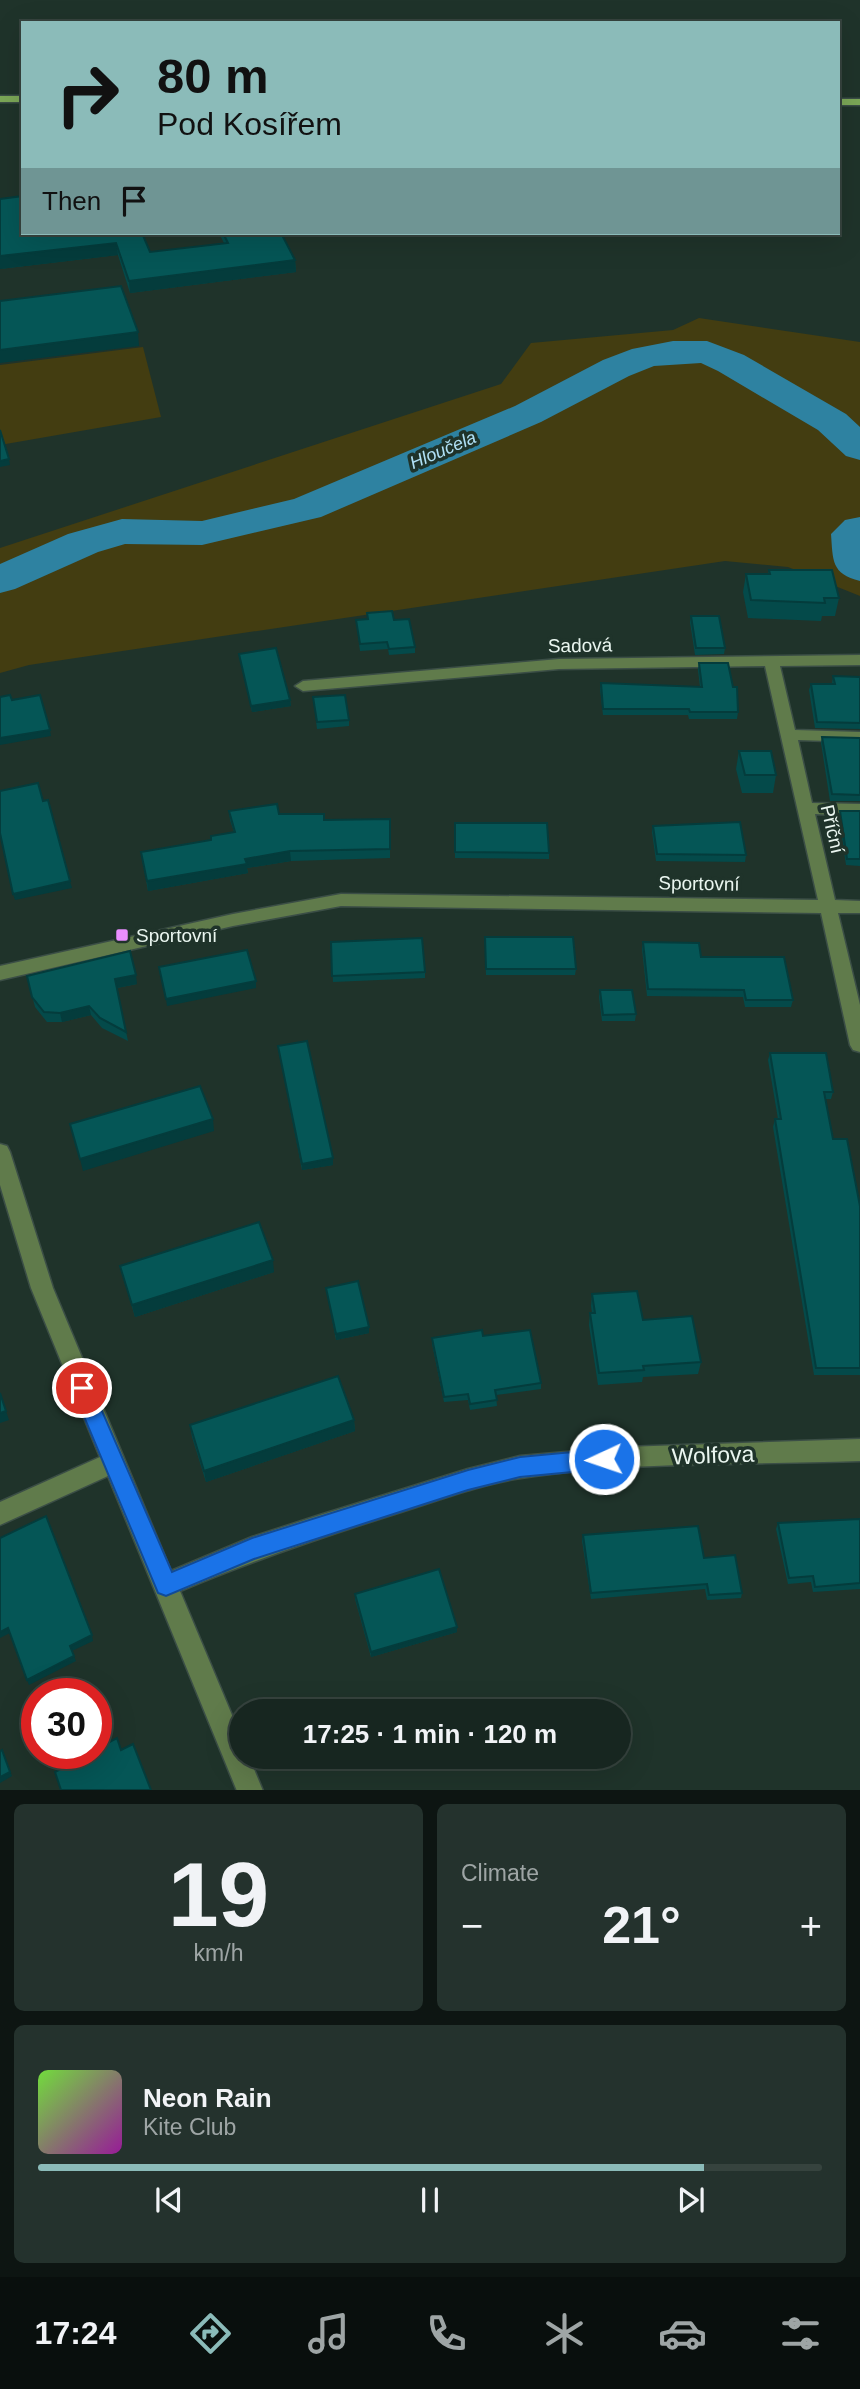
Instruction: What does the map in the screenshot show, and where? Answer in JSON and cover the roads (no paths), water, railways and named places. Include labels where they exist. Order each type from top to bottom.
[{"type":"main road","points":[[0,99],[21,99]]},
{"type":"main road","points":[[840,102],[860,102]]},
{"type":"street","name":"Sadová","points":[[303,686],[559,664],[860,660]]},
{"type":"street","name":"Příční","points":[[772,663],[860,1045]]},
{"type":"street","points":[[789,734],[860,737]]},
{"type":"street","points":[[806,808],[860,810]]},
{"type":"street","name":"Sportovní","points":[[0,973],[233,920],[341,901],[860,907]]},
{"type":"street","points":[[0,1152],[42,1288],[112,1463],[250,1790]]},
{"type":"street","name":"Wolfova","points":[[166,1586],[252,1549],[320,1526],[468,1480],[520,1467],[624,1458],[860,1450]]},
{"type":"street","points":[[0,1514],[112,1463]]},
{"type":"waterway","name":"Hloučela","points":[[0,580],[83,543],[122,531],[202,533],[307,508],[528,414],[616,368],[645,357],[673,352],[707,352],[731,363],[832,422],[860,448]]},
{"type":"waterway","name":"Hloučela","points":[[860,529],[852,534],[855,563],[860,568]]},
{"type":"place","name":"Sportovní","points":[[122,935]]}]
